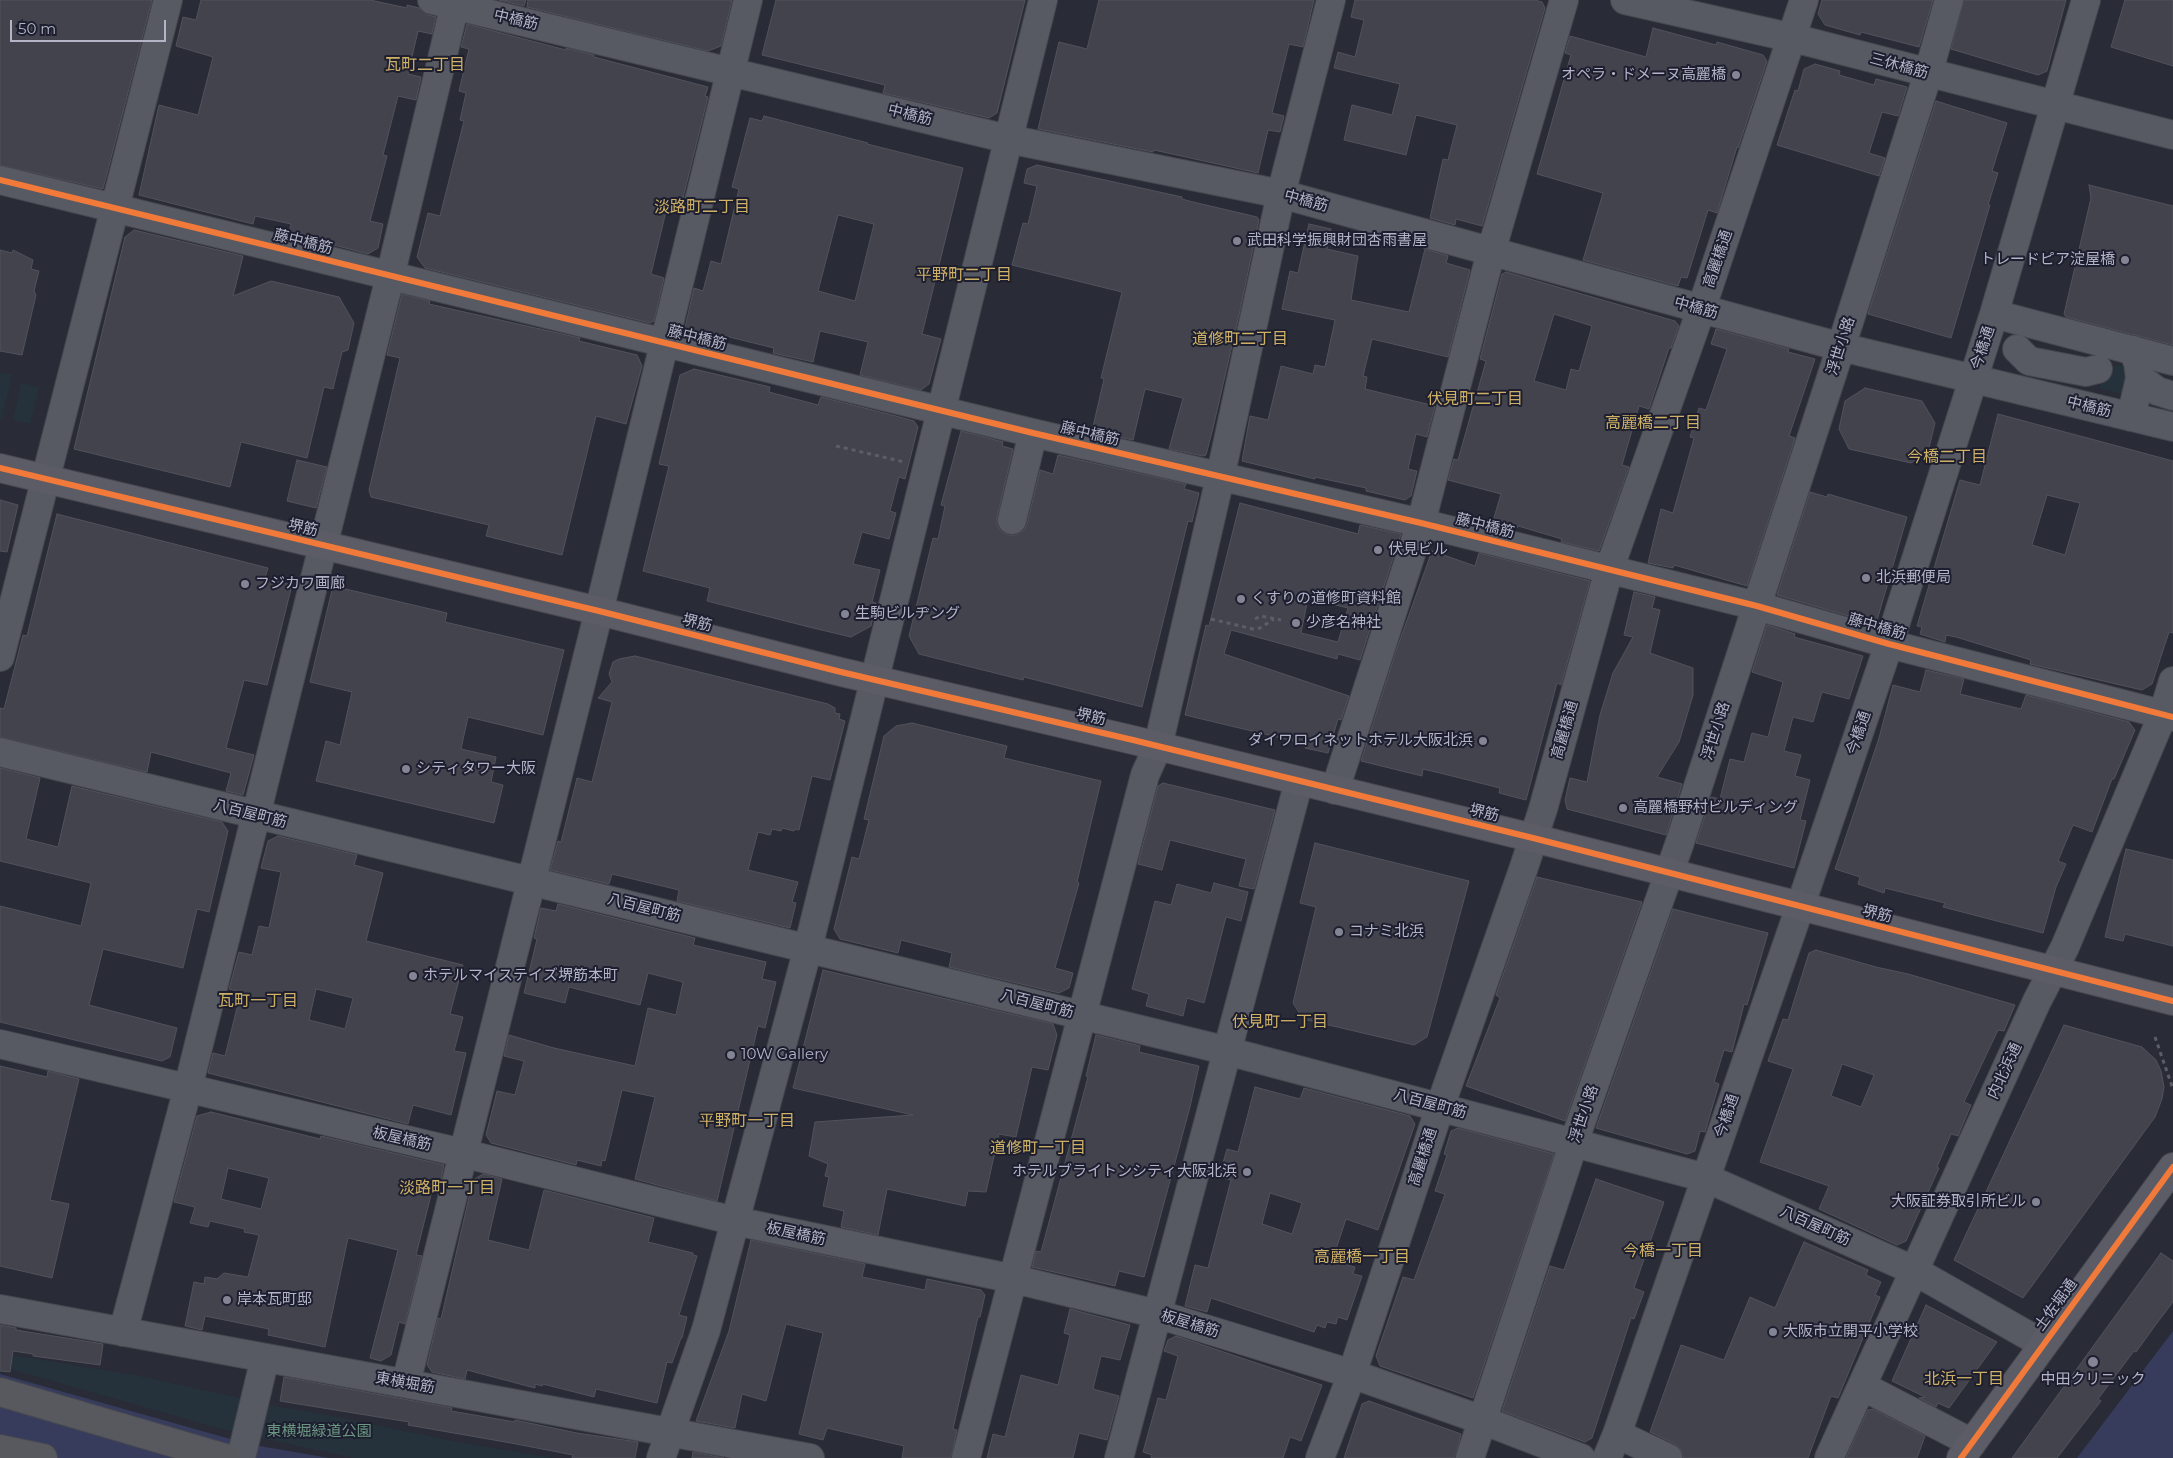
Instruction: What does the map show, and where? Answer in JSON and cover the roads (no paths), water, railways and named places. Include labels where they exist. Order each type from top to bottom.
[{"type":"highway","points":[[0,1392],[225,1458]]},
{"type":"main road","name":"堺筋","points":[[0,468],[598,611],[875,680],[1158,746],[1533,838],[1800,908],[2173,1001]]},
{"type":"main road","name":"土佐堀通","points":[[1966,1450],[2173,1168]]},
{"type":"street","points":[[0,657],[168,0]]},
{"type":"street","points":[[406,1383],[748,0]]},
{"type":"street","points":[[665,1446],[706,1330],[808,948],[1043,0]]},
{"type":"street","points":[[966,1458],[1145,775],[1158,746],[1220,478],[1281,194],[1331,0]]},
{"type":"street","points":[[1336,790],[1421,523],[1491,252],[1564,0]]},
{"type":"street","name":"三休橋筋","points":[[1624,0],[1793,38],[2173,135]]},
{"type":"street","name":"高麗橋通","points":[[1320,1458],[1352,1374],[1440,1107],[1533,838],[1609,570],[1701,310],[1793,38],[1804,0]]},
{"type":"street","name":"浮世小路","points":[[1470,1458],[1574,1142],[1668,873],[1757,606],[1928,74],[1949,0]]},
{"type":"street","name":"今橋通","points":[[1612,1446],[1890,644],[1994,314],[2086,0]]},
{"type":"street","points":[[123,1332],[188,1088],[390,277],[447,2]]},
{"type":"street","name":"中橋筋","points":[[447,2],[1008,139],[1281,194],[1841,347],[2173,427]]},
{"type":"street","name":"藤中橋筋","points":[[0,180],[1033,433],[1220,478],[1421,523],[1757,606],[1890,644],[2168,716]]},
{"type":"street","points":[[1994,314],[2173,361]]},
{"type":"street","points":[[2017,349],[2029,361],[2086,372],[2098,369]]},
{"type":"street","points":[[2088,406],[2098,369],[2110,355],[2127,349]]},
{"type":"street","points":[[2127,349],[2138,363],[2140,378],[2131,417]]},
{"type":"street","points":[[2140,378],[2157,391],[2173,396]]},
{"type":"street","points":[[1012,520],[1033,433]]},
{"type":"street","name":"内北浜通","points":[[1829,1458],[1913,1270],[2065,946],[2168,716],[2173,680]]},
{"type":"street","name":"八百屋町筋","points":[[0,752],[1227,1051],[1706,1178],[1913,1270],[2043,1344]]},
{"type":"street","points":[[1119,1458],[1298,781]]},
{"type":"street","name":"板屋橋筋","points":[[0,1044],[462,1153],[735,1221],[1014,1279],[1158,1314],[1352,1374],[1482,1420],[1581,1458]]},
{"type":"street","name":"東横堀筋","points":[[0,1309],[406,1383],[665,1446],[810,1458]]},
{"type":"street","points":[[241,1458],[265,1358]]},
{"type":"street","points":[[1862,1386],[1966,1450]]},
{"type":"street","points":[[1612,1446],[1668,1458]]},
{"type":"water","points":[[2173,1331],[2173,1458],[2077,1458]]},
{"type":"water","points":[[0,1374],[248,1444],[329,1458],[0,1458]]},
{"type":"place","name":"オペラ・ドメーヌ高麗橋","points":[[1736,75]]},
{"type":"place","name":"武田科学振興財団杏雨書屋","points":[[1237,241]]},
{"type":"place","name":"トレードピア淀屋橋","points":[[2125,260]]},
{"type":"place","name":"伏見ビル","points":[[1378,550]]},
{"type":"place","name":"北浜郵便局","points":[[1866,578]]},
{"type":"place","name":"フジカワ画廊","points":[[245,584]]},
{"type":"place","name":"くすりの道修町資料館","points":[[1241,599]]},
{"type":"place","name":"生駒ビルヂング","points":[[845,614]]},
{"type":"place","name":"少彦名神社","points":[[1296,623]]},
{"type":"place","name":"ダイワロイネットホテル大阪北浜","points":[[1483,741]]},
{"type":"place","name":"シティタワー大阪","points":[[406,769]]},
{"type":"place","name":"高麗橋野村ビルディング","points":[[1623,808]]},
{"type":"place","name":"コナミ北浜","points":[[1339,932]]},
{"type":"place","name":"ホテルマイステイズ堺筋本町","points":[[413,976]]},
{"type":"place","name":"10W Gallery","points":[[731,1055]]},
{"type":"place","name":"ホテルブライトンシティ大阪北浜","points":[[1247,1172]]},
{"type":"place","name":"大阪証券取引所ビル","points":[[2036,1202]]},
{"type":"place","name":"岸本瓦町邸","points":[[227,1300]]},
{"type":"place","name":"大阪市立開平小学校","points":[[1773,1332]]},
{"type":"place","name":"中田クリニック","points":[[2093,1362]]},
{"type":"district","name":"瓦町二丁目","points":[[425,65]]},
{"type":"district","name":"淡路町二丁目","points":[[702,207]]},
{"type":"district","name":"平野町二丁目","points":[[964,275]]},
{"type":"district","name":"道修町二丁目","points":[[1240,339]]},
{"type":"district","name":"伏見町二丁目","points":[[1475,399]]},
{"type":"district","name":"高麗橋二丁目","points":[[1653,423]]},
{"type":"district","name":"今橋二丁目","points":[[1947,457]]},
{"type":"district","name":"瓦町一丁目","points":[[258,1001]]},
{"type":"district","name":"伏見町一丁目","points":[[1280,1022]]},
{"type":"district","name":"平野町一丁目","points":[[747,1121]]},
{"type":"district","name":"道修町一丁目","points":[[1038,1148]]},
{"type":"district","name":"淡路町一丁目","points":[[447,1188]]},
{"type":"district","name":"今橋一丁目","points":[[1663,1251]]},
{"type":"district","name":"高麗橋一丁目","points":[[1362,1257]]},
{"type":"district","name":"北浜一丁目","points":[[1964,1379]]},
{"type":"park label","name":"東横堀緑道公園","points":[[319,1432]]}]
